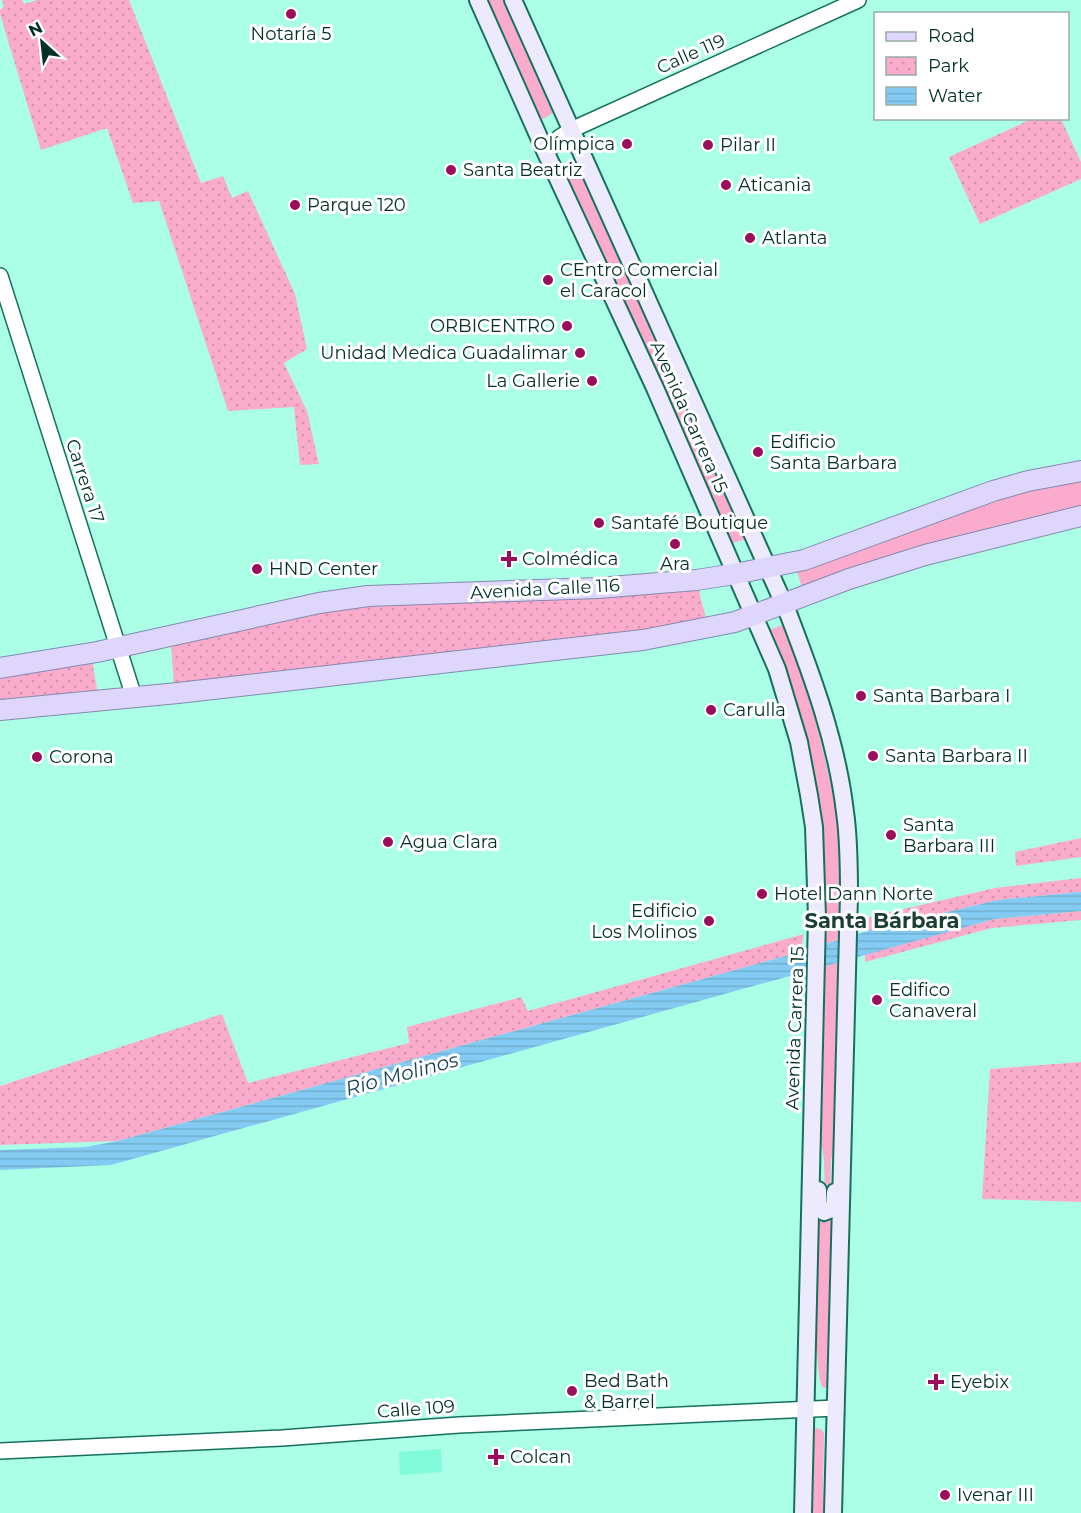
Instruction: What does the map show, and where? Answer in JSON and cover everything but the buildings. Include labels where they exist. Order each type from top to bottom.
[{"type":"main road","name":"Avenida Carrera 15","points":[[478,0],[652,381],[754,615],[782,684],[799,742],[814,827],[817,931],[803,1513]]},
{"type":"main road","name":"Avenida Carrera 15","points":[[513,0],[784,604],[821,702],[842,789],[848,838],[848,923],[833,1513]]},
{"type":"main road","name":"Avenida Calle 116","points":[[0,668],[118,647],[319,603],[368,596],[598,588],[696,580],[735,574],[804,560],[1015,485],[1081,471]]},
{"type":"main road","points":[[0,710],[601,646],[727,624],[849,579],[925,555],[1081,516]]},
{"type":"main road","points":[[812,1142],[817,1160],[818,1206],[822,1211],[827,1212],[835,1206],[836,1166],[842,1142]]},
{"type":"street","name":"Calle 119","points":[[546,153],[560,137],[571,130],[858,0]]},
{"type":"street","name":"Carrera 17","points":[[0,276],[134,697]]},
{"type":"street","name":"Calle 109","points":[[0,1451],[282,1438],[459,1425],[836,1408]]},
{"type":"shaded area","points":[[441,1449],[442,1472],[400,1475],[399,1452]]},
{"type":"green space","points":[[2,0],[22,0],[24,4],[37,0],[129,0],[201,183],[223,176],[232,198],[248,191],[295,294],[307,349],[284,363],[307,411],[319,464],[300,465],[294,407],[228,411],[159,201],[133,203],[107,128],[41,150],[0,14],[4,6]]},
{"type":"green space","points":[[485,0],[503,0],[553,113],[538,122]]},
{"type":"green space","points":[[1030,120],[1061,120],[1081,162],[1081,179],[980,224],[949,157]]},
{"type":"green space","points":[[574,158],[746,539],[730,544],[561,171]]},
{"type":"green space","points":[[1081,479],[1081,509],[803,590],[796,569],[1025,489]]},
{"type":"green space","points":[[698,587],[707,622],[639,634],[174,686],[171,643],[327,608]]},
{"type":"green space","points":[[785,624],[806,685],[840,827],[841,939],[825,944],[825,869],[822,827],[769,630]]},
{"type":"green space","points":[[92,660],[98,695],[0,704],[0,674]]},
{"type":"green space","points":[[1081,838],[1081,857],[1016,866],[1015,852]]},
{"type":"green space","points":[[1081,878],[1081,892],[998,900],[868,931],[869,917],[995,888]]},
{"type":"green space","points":[[1081,911],[1081,920],[992,928],[865,962],[865,954],[994,919]]},
{"type":"green space","points":[[804,934],[800,952],[118,1141],[0,1145],[0,1086],[222,1014],[248,1083],[409,1043],[407,1027],[521,997],[528,1011]]},
{"type":"green space","points":[[839,962],[837,1137],[831,1160],[830,1196],[825,1197],[821,1140],[824,966]]},
{"type":"green space","points":[[1081,1062],[1081,1202],[982,1199],[990,1069]]},
{"type":"green space","points":[[818,1216],[826,1220],[836,1216],[830,1382],[827,1387],[823,1388],[820,1378],[817,1335]]},
{"type":"green space","points":[[816,1428],[821,1429],[824,1433],[825,1513],[810,1513],[812,1431]]},
{"type":"water","name":"Río Molinos","points":[[1081,892],[1081,911],[994,919],[111,1165],[0,1170],[0,1150],[85,1147],[118,1141],[800,952],[868,931],[998,900]]},
{"type":"place","name":"Notaría 5","points":[[291,14]]},
{"type":"place","name":"Olímpica","points":[[627,144]]},
{"type":"place","name":"Pilar II","points":[[708,145]]},
{"type":"place","name":"Santa Beatriz","points":[[451,170]]},
{"type":"place","name":"Aticania","points":[[726,185]]},
{"type":"place","name":"Parque 120","points":[[295,205]]},
{"type":"place","name":"Atlanta","points":[[750,238]]},
{"type":"place","name":"CEntro Comercial el Caracol","points":[[548,280]]},
{"type":"place","name":"ORBICENTRO","points":[[567,326]]},
{"type":"place","name":"Unidad Medica Guadalimar","points":[[580,353]]},
{"type":"place","name":"La Gallerie","points":[[592,381]]},
{"type":"place","name":"Edificio Santa Barbara","points":[[758,452]]},
{"type":"place","name":"Santafé Boutique","points":[[599,523]]},
{"type":"place","name":"Ara","points":[[675,544]]},
{"type":"place","name":"Colmédica","points":[[509,559]]},
{"type":"place","name":"HND Center","points":[[257,569]]},
{"type":"place","name":"Santa Barbara I","points":[[861,696]]},
{"type":"place","name":"Carulla","points":[[711,710]]},
{"type":"place","name":"Santa Barbara II","points":[[873,756]]},
{"type":"place","name":"Corona","points":[[37,757]]},
{"type":"place","name":"Santa Barbara III","points":[[891,835]]},
{"type":"place","name":"Agua Clara","points":[[388,842]]},
{"type":"place","name":"Hotel Dann Norte","points":[[762,894]]},
{"type":"place","name":"Edificio Los Molinos","points":[[709,921]]},
{"type":"place","name":"Edifico Canaveral","points":[[877,1000]]},
{"type":"place","name":"Eyebix","points":[[936,1382]]},
{"type":"place","name":"Bed Bath & Barrel","points":[[572,1391]]},
{"type":"place","name":"Colcan","points":[[496,1457]]},
{"type":"place","name":"Ivenar III","points":[[945,1495]]},
{"type":"district","name":"Santa Bárbara","points":[[882,921]]}]
